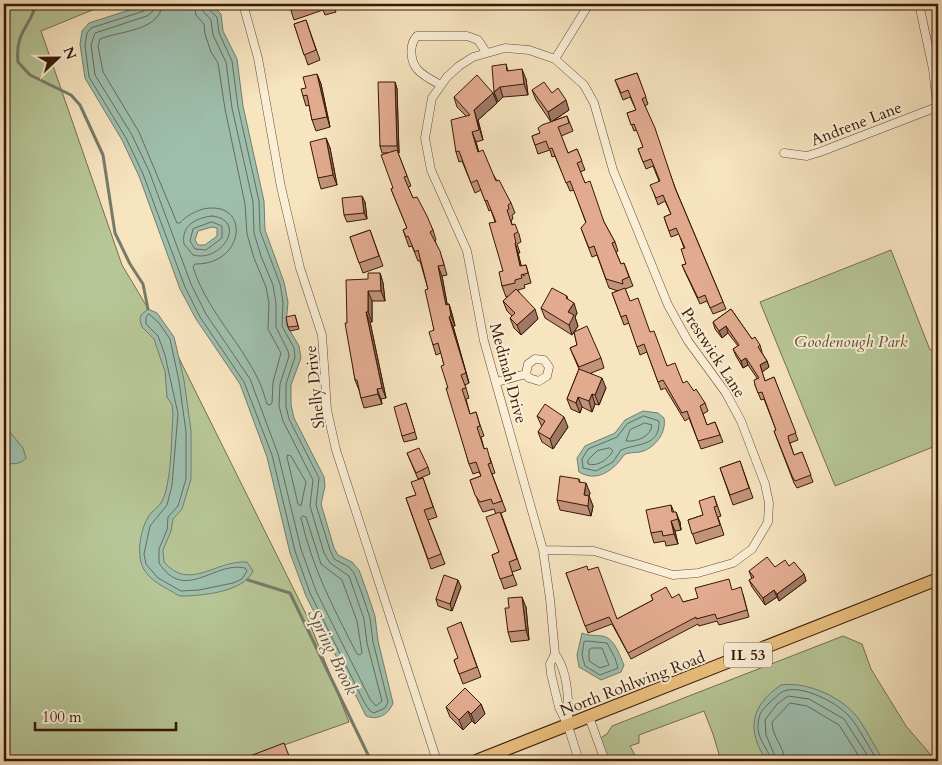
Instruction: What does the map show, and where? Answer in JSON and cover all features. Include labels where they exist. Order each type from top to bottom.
[{"type":"main road","name":"North Rohlwing Road","points":[[476,761],[938,580]]},
{"type":"street","name":"Shelly Drive","points":[[243,4],[258,58],[279,179],[300,268],[322,335],[328,410],[336,450],[438,761]]},
{"type":"street","points":[[555,59],[590,4]]},
{"type":"street","points":[[919,4],[933,69],[938,110]]},
{"type":"street","points":[[441,86],[416,68],[410,47],[412,40],[417,36],[467,36],[478,40],[486,52]]},
{"type":"street","name":"Prestwick Lane","points":[[430,105],[432,98],[458,66],[486,52],[505,48],[522,49],[555,59],[577,77],[594,103],[613,170],[668,305],[688,341],[726,393],[742,422],[766,484],[769,502],[768,522],[752,549],[743,557],[726,566],[690,575],[673,575],[656,572],[594,551],[543,550]]},
{"type":"street","name":"Medinah Drive","points":[[430,105],[425,129],[426,155],[467,251],[484,341],[543,550],[555,654],[550,664],[551,674],[559,707],[568,726]]},
{"type":"street","name":"Andrene Lane","points":[[784,153],[807,156],[938,110]]},
{"type":"street","points":[[496,382],[526,374]]},
{"type":"street","name":"Medinah Drive","points":[[555,654],[562,662],[569,704],[568,726]]},
{"type":"street","points":[[589,717],[605,761]]},
{"type":"street","points":[[568,726],[578,761]]},
{"type":"green space","points":[[4,4],[107,4],[41,31],[122,265],[153,317],[168,336],[306,614],[349,722],[239,761],[4,761]]},
{"type":"green space","name":"Goodenough Park","points":[[891,250],[930,350],[938,348],[938,445],[835,486],[760,302]]},
{"type":"green space","points":[[843,636],[862,644],[871,669],[906,726],[936,761],[721,761],[704,711],[639,735],[639,743],[630,746],[638,761],[609,761],[599,739],[607,734],[612,726]]},
{"type":"water","points":[[148,4],[211,4],[221,14],[223,31],[237,59],[243,106],[264,201],[265,230],[284,282],[288,302],[286,324],[299,346],[301,358],[291,385],[291,405],[294,418],[324,477],[325,486],[321,504],[334,548],[338,555],[352,562],[359,570],[375,616],[378,641],[393,703],[382,716],[375,718],[366,716],[306,596],[290,553],[267,457],[240,384],[196,319],[180,289],[139,176],[122,140],[85,78],[80,44],[82,31],[89,23]],"holes":[[[212,227],[217,228],[217,236],[205,245],[198,245],[195,240],[198,231]]]},
{"type":"water","points":[[148,309],[157,313],[174,337],[184,380],[191,431],[191,479],[182,509],[173,519],[171,531],[163,550],[164,562],[174,571],[183,574],[193,575],[224,565],[247,562],[253,571],[241,584],[210,594],[178,595],[150,577],[141,562],[140,545],[144,526],[165,494],[170,465],[173,414],[172,405],[167,397],[165,371],[154,339],[142,327],[140,320],[141,315]]},
{"type":"water","points":[[643,411],[658,413],[664,418],[661,435],[655,444],[640,452],[624,455],[610,470],[599,475],[592,476],[579,472],[577,458],[585,446],[615,433],[625,420]]},
{"type":"water","points":[[4,425],[23,448],[26,458],[19,463],[4,463]]},
{"type":"water","points":[[582,633],[606,637],[613,643],[624,665],[621,672],[601,680],[579,667],[577,655]]},
{"type":"water","points":[[791,684],[813,689],[835,698],[845,705],[860,721],[884,761],[767,761],[756,739],[754,720],[757,710],[763,702],[781,685]]},
{"type":"building","points":[[289,4],[308,4],[290,9]]},
{"type":"building","points":[[306,20],[316,50],[304,55],[294,24]]},
{"type":"building","points":[[506,64],[507,71],[522,69],[524,84],[500,87],[494,92],[492,66]]},
{"type":"building","points":[[637,73],[646,97],[642,99],[655,128],[675,188],[723,302],[710,308],[705,295],[698,298],[682,265],[686,264],[681,249],[685,248],[676,228],[669,231],[664,217],[671,214],[663,195],[656,198],[650,185],[660,181],[651,159],[643,162],[638,149],[643,147],[634,124],[631,125],[627,113],[636,110],[628,90],[621,93],[615,80]]},
{"type":"building","points":[[317,74],[327,117],[312,120],[307,95],[303,96],[301,89],[306,88],[303,77]]},
{"type":"building","points":[[477,75],[493,93],[474,110],[479,130],[472,132],[478,152],[483,150],[496,181],[499,180],[511,203],[508,205],[509,209],[507,210],[512,225],[515,224],[518,232],[514,234],[520,266],[526,265],[528,273],[521,275],[522,278],[515,280],[515,283],[502,286],[499,272],[503,271],[489,223],[496,222],[477,180],[471,183],[459,151],[456,152],[451,120],[470,115],[454,97]]},
{"type":"building","points":[[378,82],[395,82],[397,146],[380,146]]},
{"type":"building","points":[[544,82],[552,93],[558,88],[566,100],[548,112],[532,90]]},
{"type":"building","points":[[567,116],[569,123],[558,127],[568,153],[577,149],[582,161],[577,163],[585,183],[590,181],[604,222],[615,242],[612,243],[621,264],[624,263],[629,277],[622,280],[623,284],[606,279],[594,246],[589,248],[581,228],[586,222],[570,181],[566,183],[552,148],[549,149],[546,141],[535,145],[532,136],[540,133],[538,128],[542,125]]},
{"type":"building","points":[[326,138],[333,175],[318,178],[310,142]]},
{"type":"building","points":[[397,150],[407,176],[404,177],[413,198],[417,197],[427,216],[433,230],[430,232],[440,251],[444,265],[438,266],[446,305],[449,304],[451,316],[449,317],[466,373],[461,375],[466,388],[462,389],[470,414],[476,412],[480,426],[477,427],[484,449],[487,448],[491,463],[488,464],[502,501],[493,504],[491,499],[480,502],[475,495],[470,480],[481,476],[476,462],[469,464],[446,388],[448,388],[441,366],[444,365],[438,343],[433,345],[429,332],[434,330],[425,290],[428,289],[418,250],[415,252],[408,236],[406,237],[403,230],[407,228],[391,189],[393,188],[381,155]]},
{"type":"building","points":[[362,196],[364,213],[344,215],[342,198]]},
{"type":"building","points":[[370,230],[379,256],[359,263],[350,237]]},
{"type":"building","points":[[368,273],[380,273],[381,291],[368,291],[368,312],[366,312],[382,388],[377,389],[378,394],[361,398],[357,380],[355,380],[345,323],[347,323],[346,280],[368,279]]},
{"type":"building","points":[[552,288],[567,296],[566,298],[574,303],[568,312],[574,315],[569,325],[541,308]]},
{"type":"building","points":[[625,288],[630,301],[638,298],[650,332],[654,331],[667,366],[675,363],[683,383],[687,381],[694,391],[696,389],[705,403],[700,406],[707,425],[715,422],[720,435],[698,441],[687,411],[682,413],[663,380],[658,382],[644,344],[637,347],[626,315],[621,317],[612,293]]},
{"type":"building","points":[[516,289],[535,309],[517,325],[510,318],[515,313],[503,301]]},
{"type":"building","points":[[731,309],[752,339],[755,337],[760,345],[758,347],[767,361],[760,365],[765,381],[774,377],[796,433],[788,436],[794,455],[802,452],[811,475],[795,481],[774,431],[776,430],[762,392],[758,393],[755,385],[754,380],[759,378],[746,358],[741,361],[733,349],[739,345],[726,326],[719,331],[713,322]]},
{"type":"building","points":[[295,315],[298,326],[288,327],[286,317]]},
{"type":"building","points":[[587,326],[601,358],[579,367],[570,348],[577,345],[574,332]]},
{"type":"building","points":[[579,369],[602,378],[595,395],[592,394],[589,401],[578,397],[576,403],[567,399]]},
{"type":"building","points":[[406,403],[415,432],[402,436],[394,407]]},
{"type":"building","points":[[545,404],[564,417],[550,439],[538,432],[545,421],[537,416]]},
{"type":"building","points":[[419,448],[428,467],[416,473],[407,453]]},
{"type":"building","points":[[740,461],[749,488],[730,495],[720,468]]},
{"type":"building","points":[[560,476],[579,479],[579,482],[586,483],[584,495],[589,496],[588,506],[557,500]]},
{"type":"building","points":[[423,478],[433,507],[424,510],[441,554],[428,559],[406,498],[416,495],[411,482]]},
{"type":"building","points":[[714,496],[717,506],[714,507],[720,525],[692,534],[688,520],[703,515],[699,501]]},
{"type":"building","points":[[671,505],[672,512],[676,512],[678,519],[671,521],[674,534],[663,536],[662,531],[651,533],[646,510]]},
{"type":"building","points":[[500,512],[517,559],[509,562],[513,575],[500,579],[492,555],[499,552],[486,517]]},
{"type":"building","points":[[767,557],[775,567],[785,560],[789,566],[794,562],[804,574],[777,594],[774,590],[763,598],[749,580],[754,577],[749,571]]},
{"type":"building","points":[[587,566],[588,570],[598,567],[617,619],[653,600],[651,595],[666,587],[672,598],[679,594],[683,602],[698,598],[695,588],[729,579],[732,590],[741,587],[747,610],[717,619],[715,614],[696,619],[696,617],[628,653],[609,617],[585,626],[566,573]]},
{"type":"building","points":[[444,575],[458,580],[450,604],[436,599]]},
{"type":"building","points":[[522,597],[526,630],[508,632],[505,608],[509,608],[508,598]]},
{"type":"building","points":[[461,622],[477,667],[459,674],[454,660],[458,658],[447,628]]},
{"type":"building","points":[[465,688],[481,704],[471,714],[468,711],[459,720],[446,707]]},
{"type":"building","points":[[284,743],[291,761],[237,761]]},
{"type":"waterway","name":"Spring Brook","points":[[36,4],[21,36],[18,62],[30,75],[71,95],[80,105],[103,155],[115,233],[130,264],[143,284],[148,309]]},
{"type":"waterway","name":"Spring Brook","points":[[248,580],[290,593],[371,761]]}]
